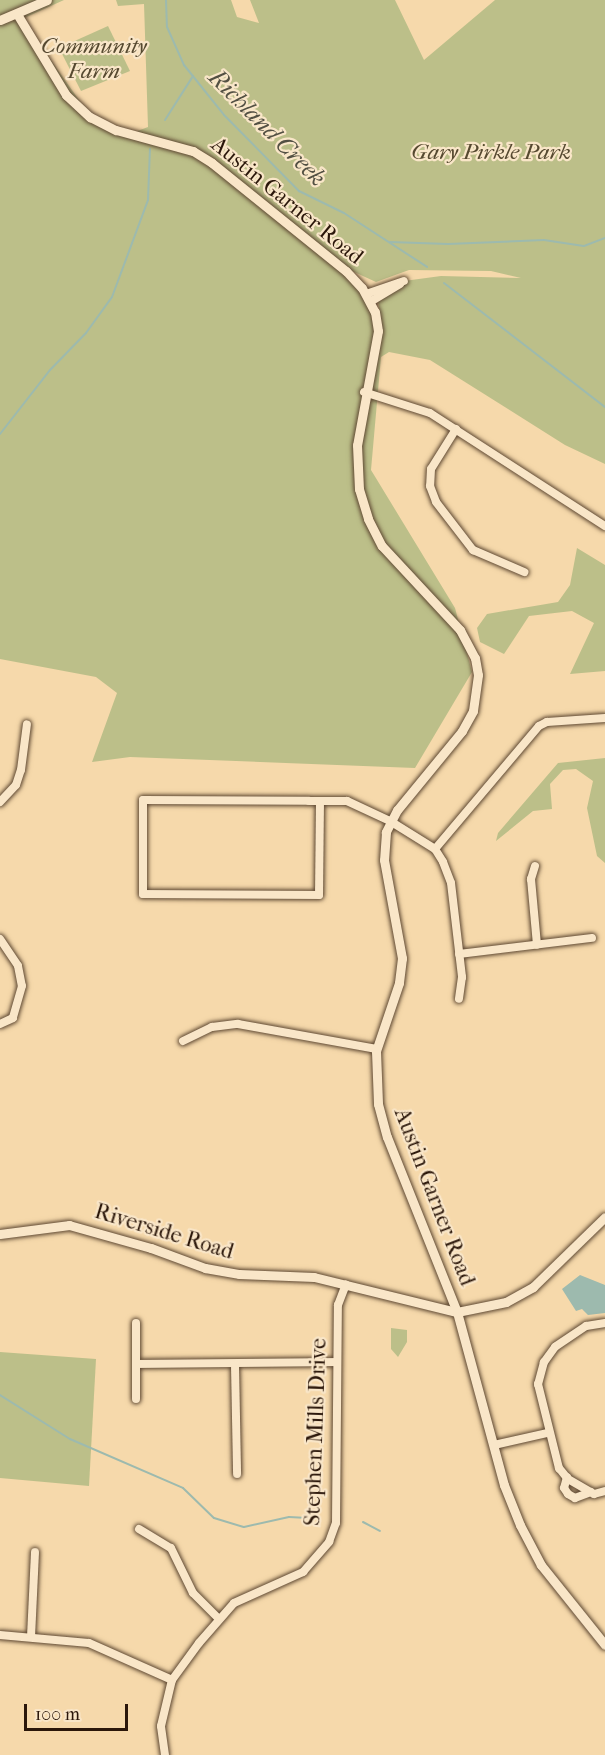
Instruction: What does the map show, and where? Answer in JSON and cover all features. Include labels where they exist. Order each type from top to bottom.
[{"type":"street","points":[[0,20],[47,0]]},
{"type":"street","name":"Austin Garner Road","points":[[17,14],[66,95],[90,117],[116,130],[193,151],[203,157],[346,271],[368,298],[378,331],[364,392],[356,463],[368,519],[382,546],[460,630],[475,658],[478,675],[473,711],[462,731],[390,821],[384,860],[402,958],[399,983],[377,1049],[378,1104],[387,1137],[457,1312],[494,1445],[520,1525],[541,1566],[605,1645]]},
{"type":"street","points":[[364,392],[407,402],[456,429],[605,526]]},
{"type":"street","points":[[456,429],[432,469],[430,486],[436,502],[473,550],[524,572]]},
{"type":"street","points":[[435,849],[539,726],[547,722],[605,718]]},
{"type":"street","points":[[0,802],[16,785],[21,771],[27,724]]},
{"type":"street","points":[[320,801],[319,895],[143,894],[143,800],[347,801],[390,821],[435,849],[451,883],[462,977],[459,999]]},
{"type":"street","points":[[535,866],[531,879],[537,945]]},
{"type":"street","points":[[459,954],[592,938]]},
{"type":"street","points":[[0,939],[18,966],[22,986],[13,1018],[0,1024]]},
{"type":"street","points":[[183,1041],[212,1027],[238,1024],[377,1049]]},
{"type":"street","name":"Riverside Road","points":[[0,1234],[69,1225],[152,1248],[205,1268],[239,1274],[314,1277],[457,1312],[506,1302],[533,1287],[605,1217]]},
{"type":"street","name":"Stephen Mills Drive","points":[[165,1755],[160,1726],[172,1680],[218,1618],[234,1603],[303,1572],[329,1542],[336,1523],[338,1305],[346,1284]]},
{"type":"street","points":[[136,1323],[138,1364],[136,1399]]},
{"type":"street","points":[[591,1492],[567,1478],[547,1433],[538,1384],[544,1362],[572,1334],[605,1323]]},
{"type":"street","points":[[138,1364],[235,1365],[336,1362]]},
{"type":"street","points":[[235,1365],[237,1474]]},
{"type":"street","points":[[494,1445],[547,1433]]},
{"type":"street","points":[[567,1478],[564,1488],[575,1498],[591,1492],[605,1491]]},
{"type":"street","points":[[139,1529],[171,1548],[193,1593],[218,1618]]},
{"type":"street","points":[[31,1637],[35,1552]]},
{"type":"street","points":[[0,1635],[89,1642],[172,1680]]},
{"type":"green space","name":"Gary Pirkle Park","points":[[0,0],[64,0],[22,19],[93,120],[132,133],[148,127],[144,4],[118,6],[116,0],[231,0],[237,17],[259,23],[250,0],[395,0],[424,60],[495,0],[605,0],[605,464],[565,445],[430,360],[389,352],[381,357],[371,470],[455,608],[472,672],[415,768],[130,757],[92,762],[117,693],[96,677],[0,659]],"holes":[[[409,270],[491,271],[521,278],[441,276],[404,281],[378,300],[381,323],[352,271],[376,282]]]},
{"type":"green space","name":"Community Farm","points":[[108,26],[130,71],[81,91],[59,48]]},
{"type":"green space","points":[[577,548],[605,565],[605,671],[570,674],[594,623],[572,611],[529,616],[504,654],[480,642],[477,628],[487,614],[558,602],[570,585]]},
{"type":"green space","points":[[605,758],[605,863],[597,856],[587,808],[593,781],[576,769],[563,770],[550,784],[552,809],[533,811],[496,841],[498,833],[558,763]]},
{"type":"green space","points":[[391,1328],[407,1330],[407,1342],[398,1357],[391,1349]]},
{"type":"green space","points":[[0,1352],[96,1359],[89,1486],[0,1478]]},
{"type":"shaded area","points":[[580,1275],[605,1285],[605,1313],[588,1315],[582,1309],[576,1311],[562,1289]]},
{"type":"waterway","name":"Richland Creek","points":[[166,0],[167,27],[184,65],[224,115],[299,191],[344,213],[427,267]]},
{"type":"waterway","points":[[165,120],[193,76]]},
{"type":"waterway","points":[[0,434],[50,370],[86,333],[112,297],[148,200],[150,149]]},
{"type":"waterway","name":"Richland Creek","points":[[390,242],[448,244],[544,240],[584,246],[605,238]]},
{"type":"waterway","points":[[444,283],[605,407]]},
{"type":"waterway","points":[[0,1395],[70,1439],[183,1488],[214,1518],[244,1527],[289,1517],[308,1518]]},
{"type":"waterway","points":[[363,1522],[380,1531]]}]
